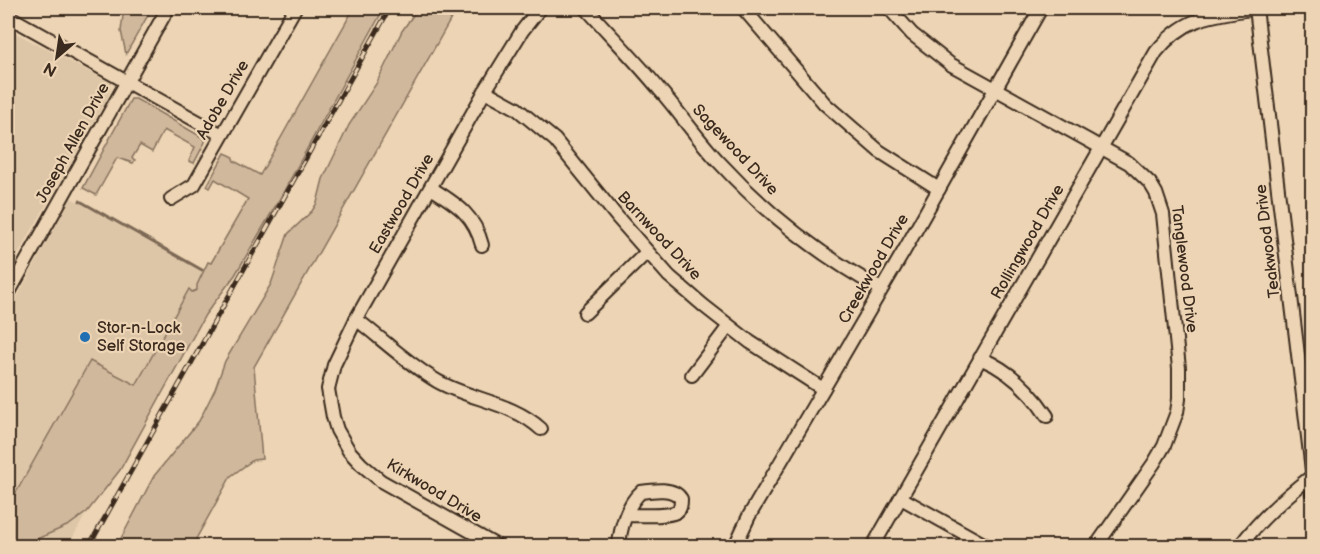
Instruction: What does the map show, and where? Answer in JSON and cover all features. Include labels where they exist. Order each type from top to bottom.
[{"type":"street","name":"Joseph Allen Drive","points":[[8,294],[168,8]]},
{"type":"street","name":"Adobe Drive","points":[[171,199],[194,185],[295,8]]},
{"type":"street","name":"Eastwood Drive","points":[[337,430],[328,389],[334,365],[356,319],[485,91],[522,31],[540,8]]},
{"type":"street","name":"Sagewood Drive","points":[[586,8],[660,89],[714,156],[761,204],[827,257],[881,289]]},
{"type":"street","points":[[743,8],[815,94],[851,128],[898,164],[939,189]]},
{"type":"street","name":"Tanglewood Drive","points":[[889,8],[912,34],[950,64],[1129,163],[1144,176],[1156,193],[1161,207],[1180,382],[1177,412],[1164,446],[1096,546]]},
{"type":"street","name":"Creekwood Drive","points":[[735,546],[748,516],[939,189],[1041,8]]},
{"type":"street","name":"Rollingwood Drive","points":[[873,546],[1156,52],[1177,31],[1201,18],[1257,8]]},
{"type":"street","name":"Teakwood Drive","points":[[1257,8],[1312,470]]},
{"type":"street","points":[[8,16],[222,135]]},
{"type":"street","name":"Barnwood Drive","points":[[485,91],[516,108],[555,140],[669,276],[729,326],[823,389]]},
{"type":"street","points":[[430,188],[470,217],[482,245]]},
{"type":"street","points":[[585,313],[647,252]]},
{"type":"street","points":[[356,319],[437,381],[516,412],[533,421],[541,429]]},
{"type":"street","points":[[692,375],[729,326]]},
{"type":"street","points":[[980,358],[1016,379],[1038,402],[1047,416]]},
{"type":"street","name":"Kirkwood Drive","points":[[337,430],[349,451],[381,480],[496,546]]},
{"type":"street","points":[[1240,546],[1250,533],[1312,476]]},
{"type":"street","points":[[1312,484],[1312,494]]},
{"type":"street","points":[[901,498],[987,546]]},
{"type":"street","points":[[619,546],[621,529],[628,515]]},
{"type":"shaded area","points":[[124,8],[152,8],[126,54],[121,31]]},
{"type":"shaded area","points":[[354,8],[384,8],[279,200],[235,275],[205,315],[120,470],[87,512],[69,525],[37,539],[8,546],[8,493],[14,496],[90,361],[136,385],[189,289],[192,292],[197,290],[197,285],[208,262],[211,263],[248,199],[215,179],[210,188],[207,186],[225,153],[232,156],[234,161],[260,175]]},
{"type":"shaded area","points":[[418,8],[457,8],[254,367],[262,459],[253,460],[231,476],[192,546],[117,546],[154,476],[199,421],[215,389],[225,361],[271,284],[288,234],[312,211],[317,203],[323,179],[349,125],[376,84],[402,31]]},
{"type":"shaded area","points":[[8,29],[109,82],[111,87],[108,97],[8,272]]},
{"type":"shaded area","points":[[131,99],[136,99],[205,139],[205,142],[194,163],[189,161],[195,147],[164,130],[152,152],[140,145],[132,158],[135,160],[133,163],[117,158],[96,195],[83,188]]},
{"type":"shaded area","name":"Stor-n-Lock Self Storage","points":[[71,198],[203,272],[197,285],[198,290],[192,292],[189,290],[136,385],[90,361],[14,496],[8,493],[8,314]]},
{"type":"shaded area","points":[[87,512],[68,546],[8,546],[37,539],[69,525]]},
{"type":"waterway","points":[[80,201],[202,270]]},
{"type":"railway","points":[[89,546],[390,8]]},
{"type":"place","name":"Stor-n-Lock Self Storage","points":[[85,337]]}]
